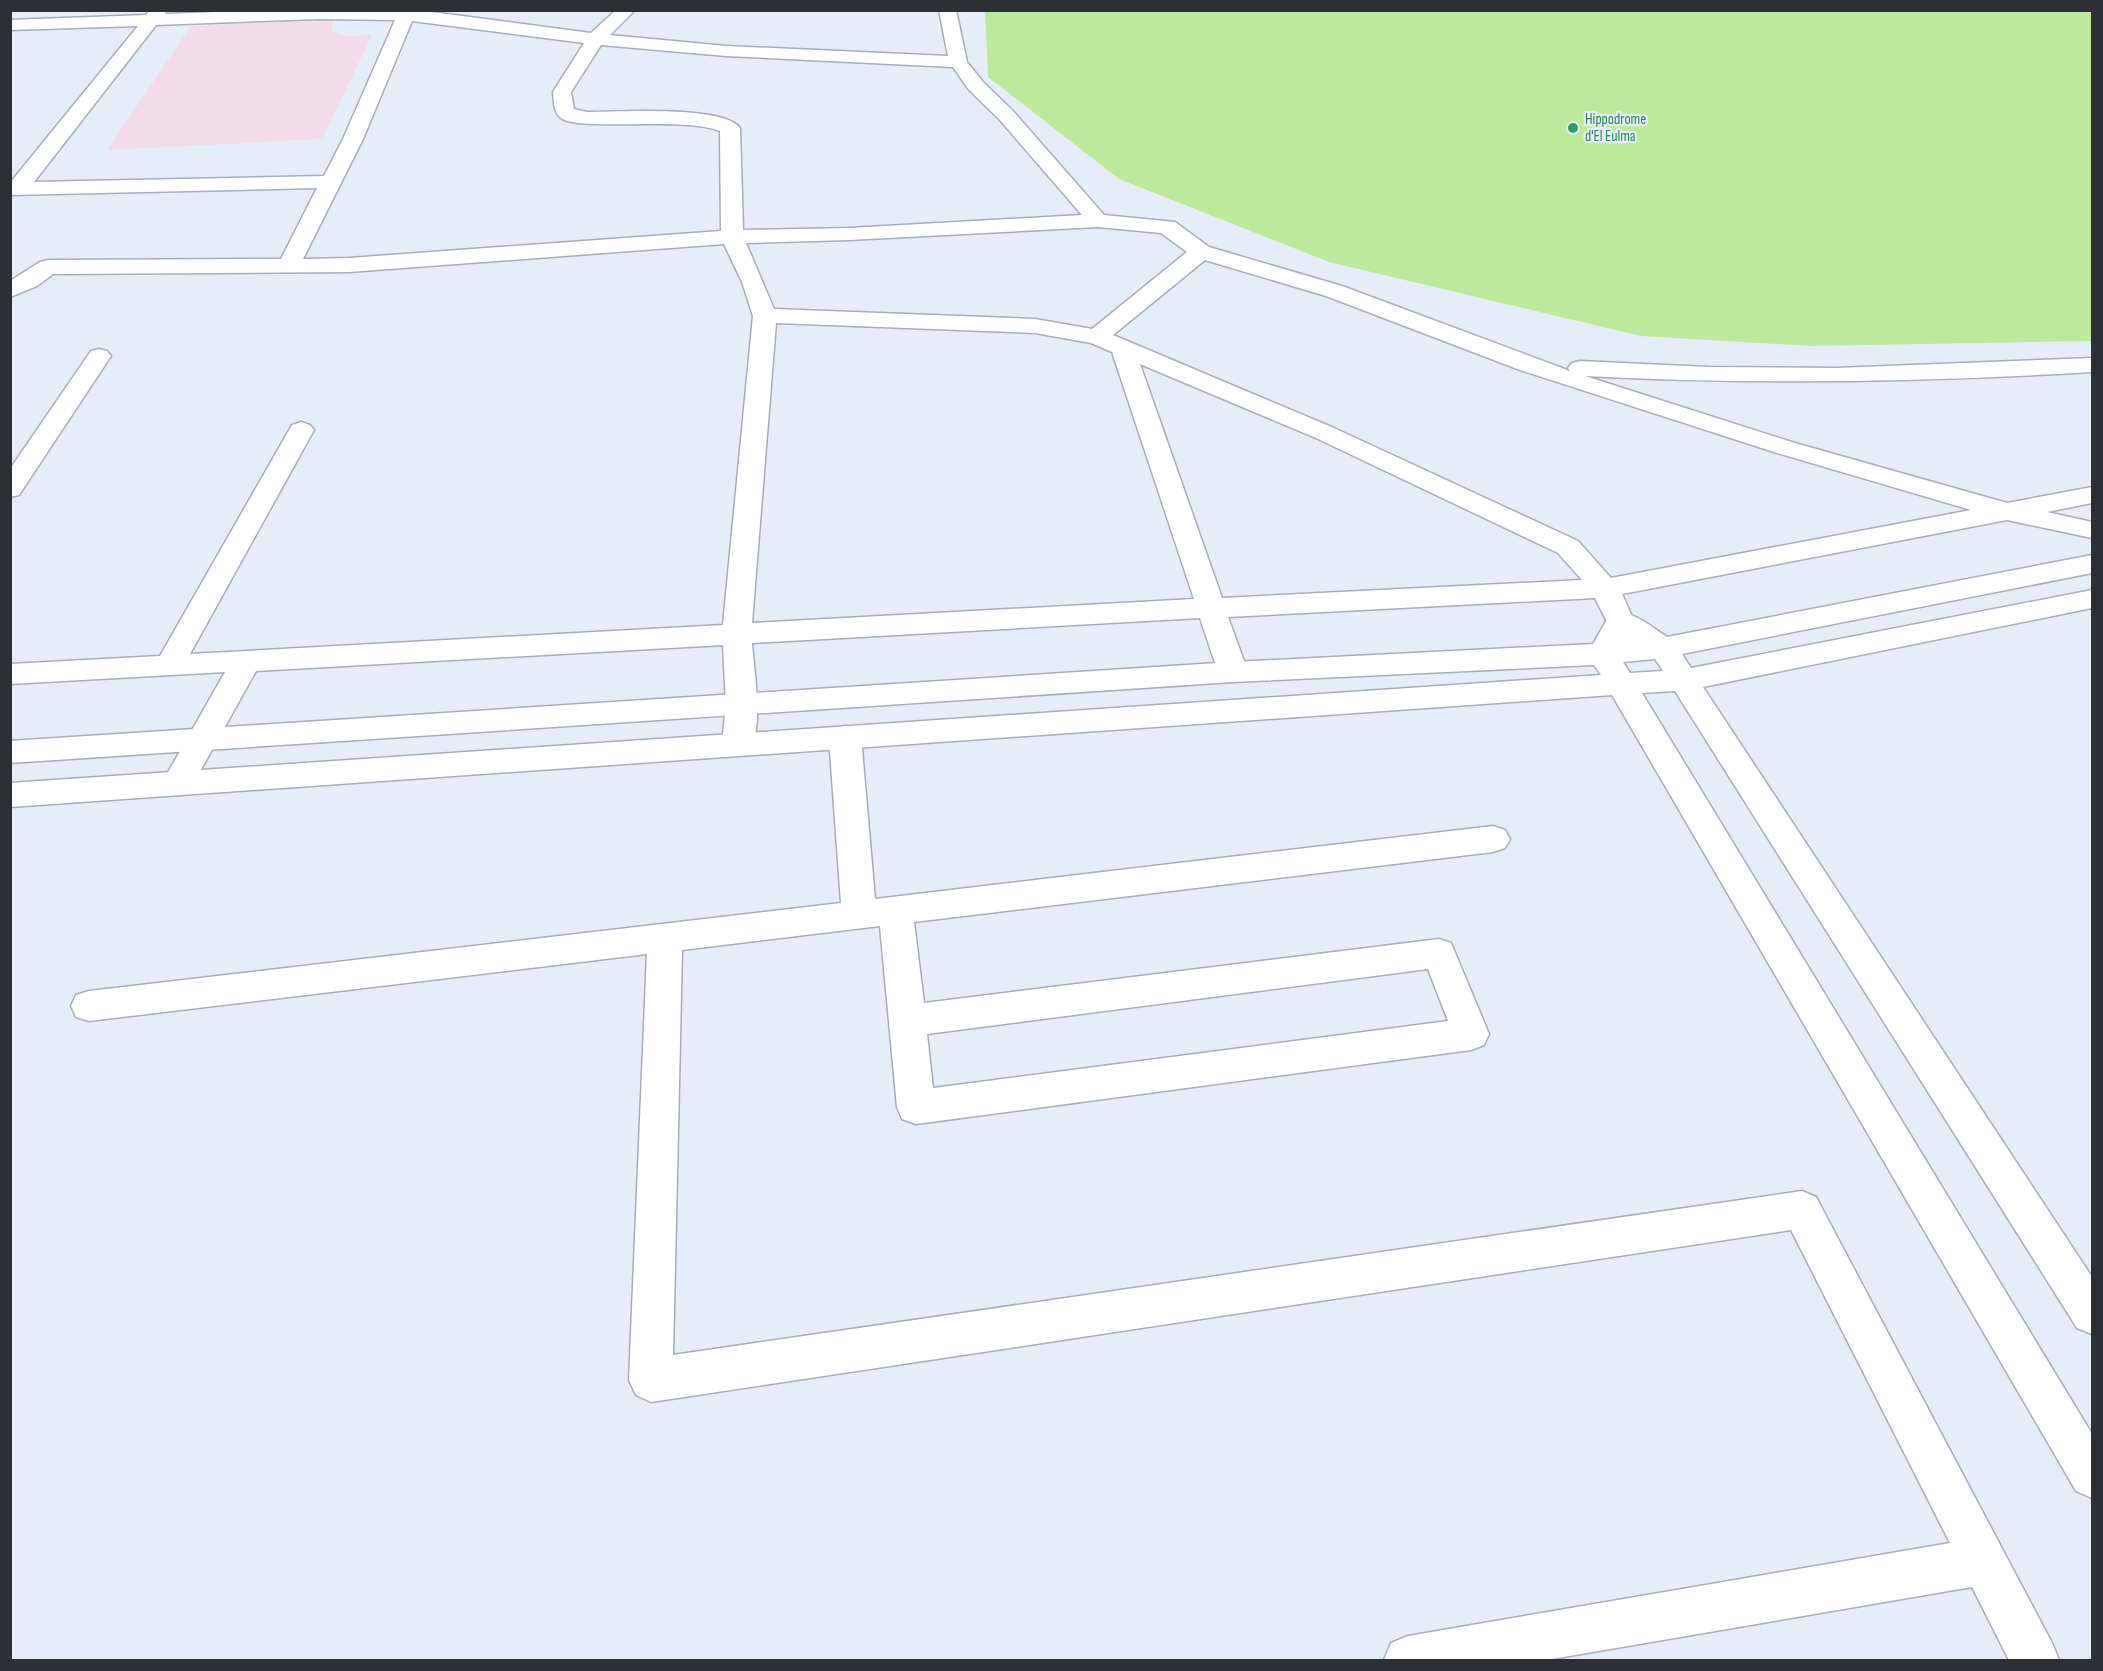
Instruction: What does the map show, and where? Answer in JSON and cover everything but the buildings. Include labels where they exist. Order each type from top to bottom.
[{"type":"street","points":[[627,10],[596,38],[562,92],[565,111],[569,115],[587,118],[699,119],[719,122],[730,128],[732,237],[753,282],[765,316],[737,634],[741,705],[738,744]]},
{"type":"street","points":[[947,10],[958,62],[976,86],[1006,115],[1098,221]]},
{"type":"street","points":[[288,266],[353,139],[407,13]]},
{"type":"street","points":[[10,25],[155,15],[407,13],[562,36],[726,51],[958,62]]},
{"type":"street","points":[[15,189],[155,15]]},
{"type":"street","points":[[15,189],[332,182]]},
{"type":"street","points":[[10,290],[29,281],[48,267],[360,264],[732,237],[849,234],[1098,221],[1167,227],[1202,252],[1334,291],[1528,364],[1786,448],[2006,511],[2092,530]]},
{"type":"street","points":[[1097,337],[1202,252]]},
{"type":"street","points":[[765,316],[1035,326],[1097,337],[1123,350],[1325,433],[1568,547],[1605,588],[1620,621],[1612,669],[2092,1475]]},
{"type":"street","points":[[1123,350],[1233,672]]},
{"type":"street","points":[[10,489],[99,356]]},
{"type":"street","points":[[1528,364],[1677,375],[1969,372],[2092,365]]},
{"type":"street","points":[[169,665],[302,430]]},
{"type":"street","points":[[10,675],[1605,588],[2092,495]]},
{"type":"street","points":[[10,795],[845,737],[1612,669],[1664,648],[2092,564]]},
{"type":"street","points":[[10,752],[1233,672],[1612,669],[1684,680],[2092,599]]},
{"type":"street","points":[[1620,621],[1664,648],[2092,1313]]},
{"type":"street","points":[[178,783],[246,661]]},
{"type":"street","points":[[845,737],[859,914]]},
{"type":"street","points":[[89,1006],[1493,838]]},
{"type":"street","points":[[896,910],[916,1107],[1471,1034],[1439,953],[908,1021]]},
{"type":"street","points":[[665,937],[651,1380],[1802,1210],[2035,1660]]},
{"type":"street","points":[[1408,1660],[1984,1561]]},
{"type":"shaded area","points":[[334,20],[331,31],[346,36],[372,35],[322,139],[107,150],[191,26]]},
{"type":"green space","name":"Hippodrome d'El Eulma","points":[[985,11],[2092,11],[2092,341],[1811,346],[1641,336],[1329,262],[1119,179],[988,77]]},
{"type":"place","name":"Hippodrome d'El Eulma","points":[[1573,128]]}]
